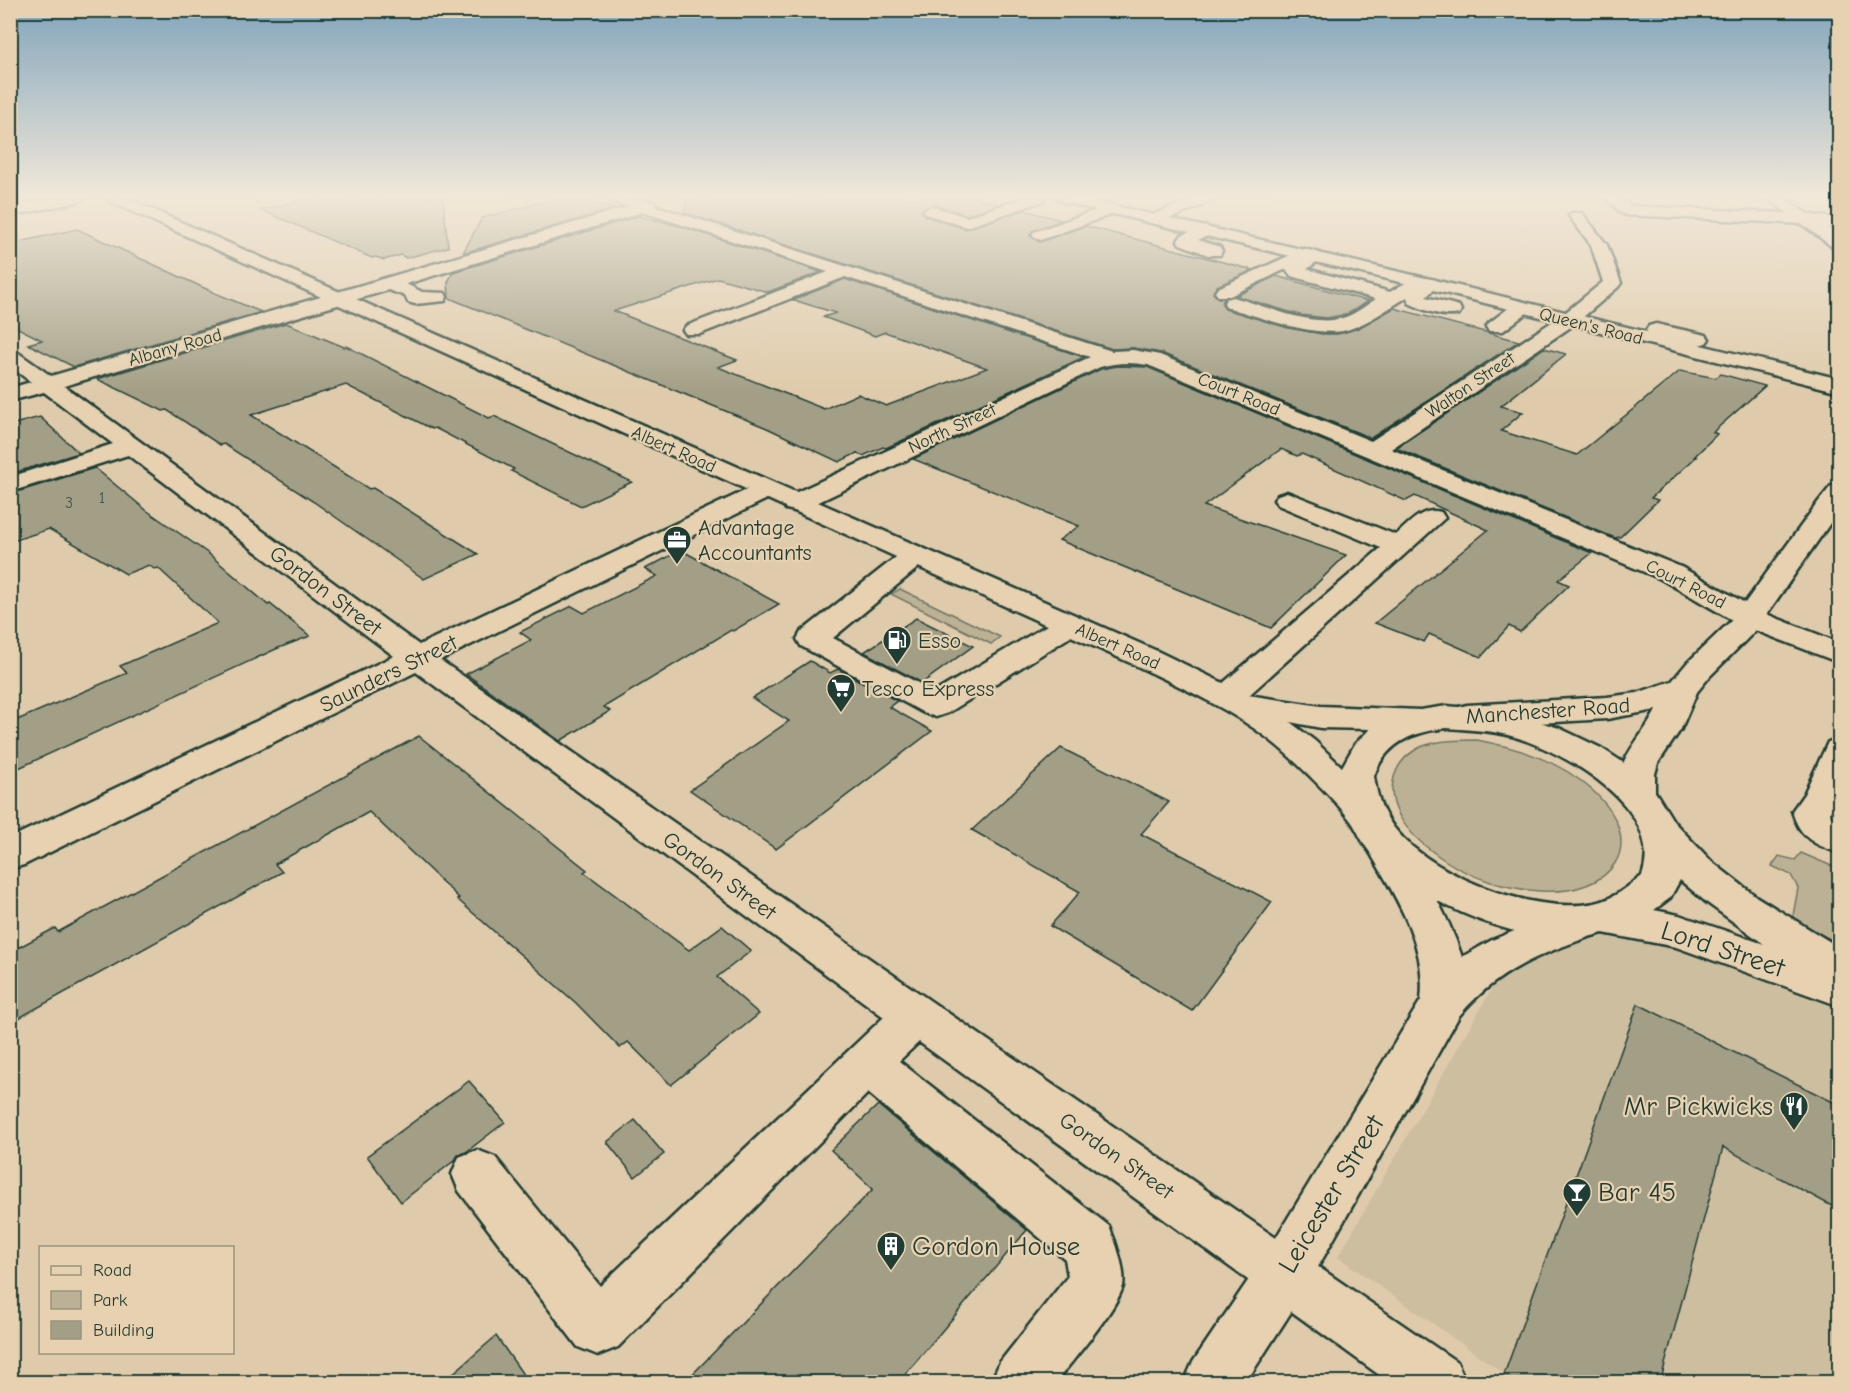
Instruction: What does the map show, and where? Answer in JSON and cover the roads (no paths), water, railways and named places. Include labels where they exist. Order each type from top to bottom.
[{"type":"main road","name":"Albert Road","points":[[259,263],[1070,624],[1230,699],[1303,749],[1373,825]]},
{"type":"main road","name":"Albany Road","points":[[10,395],[458,263]]},
{"type":"main road","name":"Court Road","points":[[821,263],[1112,357],[1133,356],[1153,359],[1671,573],[1750,618],[1839,654]]},
{"type":"main road","points":[[1294,263],[1228,297],[1314,326],[1331,326],[1344,325],[1392,298],[1426,283]]},
{"type":"main road","points":[[1301,263],[1295,269],[1297,272],[1392,298]]},
{"type":"main road","name":"Queen's Road","points":[[1342,263],[1568,320],[1651,335],[1839,386]]},
{"type":"main road","name":"Walton Street","points":[[1373,450],[1568,320],[1612,283],[1605,263]]},
{"type":"main road","points":[[693,330],[846,271]]},
{"type":"main road","points":[[1426,283],[1417,294],[1416,299],[1426,304],[1452,310]]},
{"type":"main road","points":[[389,284],[413,293],[415,298],[438,297]]},
{"type":"main road","points":[[1496,327],[1521,308]]},
{"type":"main road","points":[[1651,335],[1669,312]]},
{"type":"main road","points":[[1651,335],[1699,339]]},
{"type":"main road","name":"Gordon Street","points":[[10,356],[418,659],[1437,1383]]},
{"type":"main road","name":"North Street","points":[[795,503],[960,423],[1093,363],[1112,357]]},
{"type":"main road","points":[[10,485],[131,446]]},
{"type":"main road","name":"Saunders Street","points":[[10,855],[766,490]]},
{"type":"main road","name":"Manchester Road","points":[[1637,795],[1635,779],[1639,764],[1646,751],[1661,734],[1684,688],[1750,618],[1809,529],[1839,491]]},
{"type":"main road","points":[[1287,500],[1400,546]]},
{"type":"main road","points":[[1230,699],[1432,518]]},
{"type":"main road","points":[[915,556],[812,639],[936,706],[1070,624]]},
{"type":"main road","name":"Manchester Road","points":[[1438,718],[1607,708],[1642,703],[1684,688]]},
{"type":"main road","name":"Albert Road","points":[[1230,699],[1321,717],[1438,718]]},
{"type":"main road","points":[[1438,718],[1392,729],[1367,749],[1356,776],[1373,825],[1414,869],[1455,894],[1501,912],[1550,921],[1599,919]]},
{"type":"main road","name":"Lord Street","points":[[1438,718],[1486,720],[1528,729],[1569,746],[1606,768],[1637,795],[1676,854],[1725,895],[1839,970]]},
{"type":"main road","points":[[1839,750],[1820,799],[1811,811],[1815,825],[1839,839]]},
{"type":"main road","name":"Leicester Street","points":[[1373,825],[1404,877],[1438,951],[1444,976],[1443,1003]]},
{"type":"main road","name":"Leicester Street","points":[[1214,1383],[1285,1273],[1443,1003],[1465,979],[1499,957],[1554,932],[1638,905],[1658,885],[1666,860],[1660,831]]},
{"type":"main road","name":"Lord Street","points":[[1599,919],[1680,931],[1839,988]]},
{"type":"main road","points":[[477,1174],[598,1327],[916,1015]]},
{"type":"main road","points":[[867,1063],[1090,1245],[1096,1284],[1020,1383]]},
{"type":"place","name":"Advantage Accountants","points":[[677,566]]},
{"type":"place","name":"Esso","points":[[897,666]]},
{"type":"place","name":"Tesco Express","points":[[841,714]]},
{"type":"place","name":"Mr Pickwicks","points":[[1794,1132]]},
{"type":"place","name":"Bar 45","points":[[1577,1218]]},
{"type":"place","name":"Gordon House","points":[[891,1272]]}]
